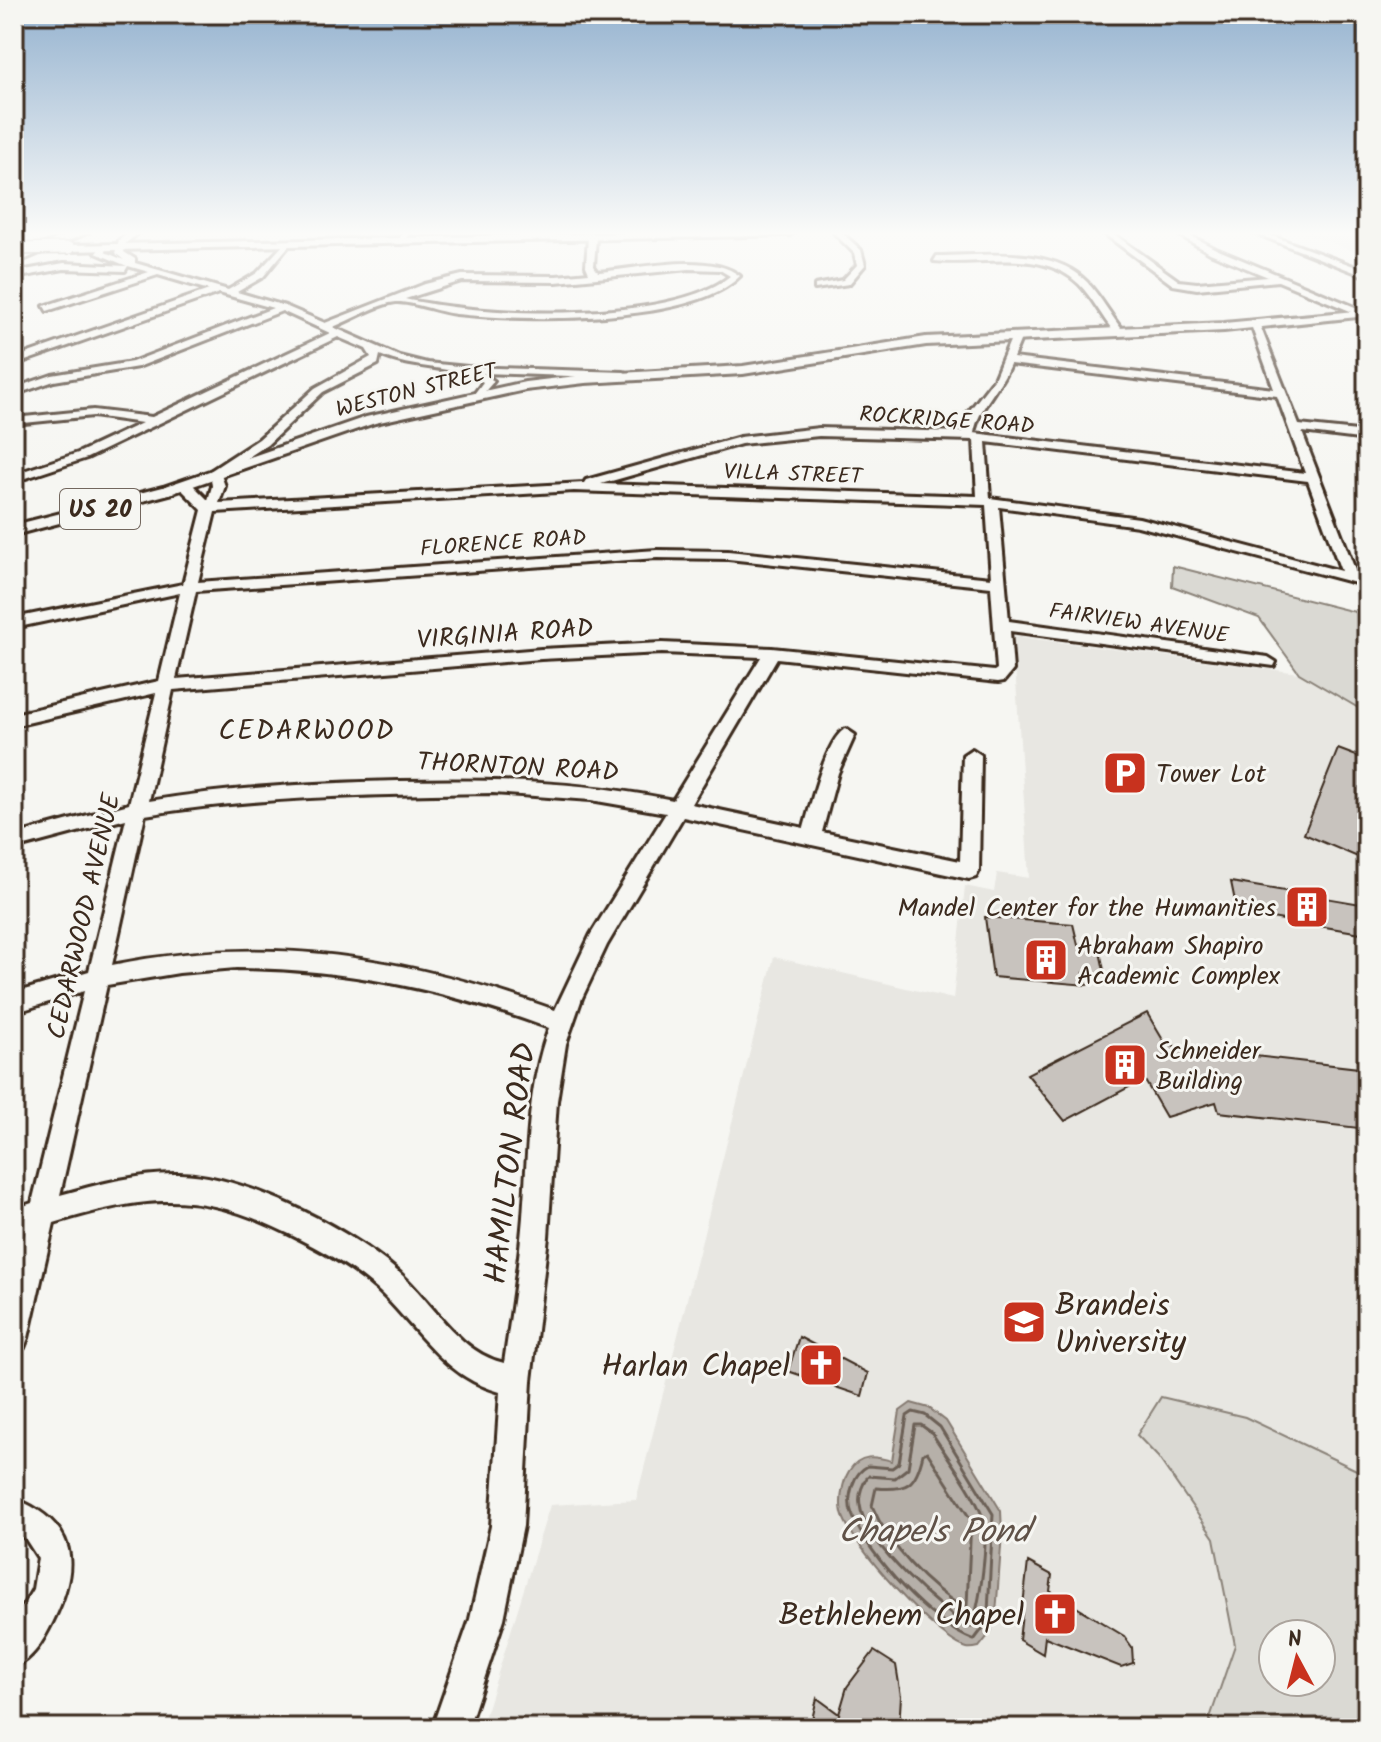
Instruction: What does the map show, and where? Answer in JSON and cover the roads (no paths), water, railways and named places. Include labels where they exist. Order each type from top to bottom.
[{"type":"main road","name":"WESTON STREET","points":[[14,530],[185,485],[371,420],[480,394],[559,381],[752,369],[916,342],[1256,325],[1366,314]]},
{"type":"street","points":[[14,362],[151,313]]},
{"type":"street","points":[[14,392],[47,379],[134,365],[268,313]]},
{"type":"street","points":[[295,313],[371,349],[435,367]]},
{"type":"street","points":[[327,326],[362,313]]},
{"type":"street","points":[[1105,313],[1119,332]]},
{"type":"street","points":[[1256,325],[1351,579]]},
{"type":"street","points":[[14,478],[96,452],[340,332]]},
{"type":"street","points":[[1003,625],[988,500],[972,415],[995,386],[1009,361],[1017,336]]},
{"type":"street","points":[[214,474],[256,447],[319,390],[376,359],[371,349]]},
{"type":"street","points":[[1009,361],[1282,393]]},
{"type":"street","points":[[362,369],[394,364],[477,372],[487,378],[488,387],[480,394]]},
{"type":"street","points":[[456,369],[648,375]]},
{"type":"street","points":[[14,421],[87,413],[155,421]]},
{"type":"street","points":[[279,427],[273,442],[282,449]]},
{"type":"street","points":[[1295,428],[1367,436]]},
{"type":"street","name":"ROCKRIDGE ROAD","points":[[583,487],[637,468],[771,435],[839,432],[974,437],[1314,478]]},
{"type":"street","name":"CEDARWOOD AVENUE","points":[[14,1338],[208,508],[219,489],[214,474]]},
{"type":"street","points":[[185,485],[208,508]]},
{"type":"street","name":"VILLA STREET","points":[[208,508],[583,487],[988,500],[1139,522],[1367,582]]},
{"type":"street","name":"FLORENCE ROAD","points":[[14,623],[189,587],[674,553],[728,555],[997,583]]},
{"type":"street","name":"FAIRVIEW AVENUE","points":[[1003,625],[1268,662]]},
{"type":"street","name":"VIRGINIA ROAD","points":[[14,720],[167,684],[275,673],[610,650],[679,648],[772,653],[980,677],[1002,675],[1005,670],[1003,625]]},
{"type":"street","name":"HAMILTON ROAD","points":[[450,1728],[476,1657],[499,1570],[510,1498],[516,1381],[535,1237],[547,1087],[561,1022],[599,940],[772,653]]},
{"type":"street","points":[[811,837],[829,773],[846,735]]},
{"type":"street","name":"THORNTON ROAD","points":[[14,842],[136,809],[268,794],[431,785],[573,791],[679,808],[969,871],[972,755]]},
{"type":"street","points":[[14,1003],[97,978],[185,965],[261,959],[319,959],[371,965],[436,979],[487,994],[561,1022]]},
{"type":"street","points":[[14,1222],[115,1195],[158,1188],[187,1187],[226,1194],[298,1224],[354,1254],[395,1286],[459,1358],[483,1373],[516,1381]]},
{"type":"street","points":[[14,1514],[44,1532],[55,1555],[47,1601],[14,1650]]},
{"type":"water","name":"Chapels Pond","points":[[911,1403],[929,1408],[946,1421],[1001,1511],[996,1614],[991,1632],[979,1647],[967,1648],[953,1641],[916,1610],[860,1546],[842,1513],[842,1491],[849,1471],[858,1461],[868,1457],[892,1461],[900,1411]]},
{"type":"place","name":"Tower Lot","points":[[1125,773]]},
{"type":"place","name":"Mandel Center for the Humanities","points":[[1307,907]]},
{"type":"place","name":"Abraham Shapiro Academic Complex","points":[[1046,960]]},
{"type":"place","name":"Schneider Building","points":[[1125,1065]]},
{"type":"place","name":"Brandeis University","points":[[1024,1322]]},
{"type":"place","name":"Harlan Chapel","points":[[821,1365]]},
{"type":"place","name":"Bethlehem Chapel","points":[[1055,1614]]},
{"type":"district","name":"CEDARWOOD","points":[[307,729]]}]
